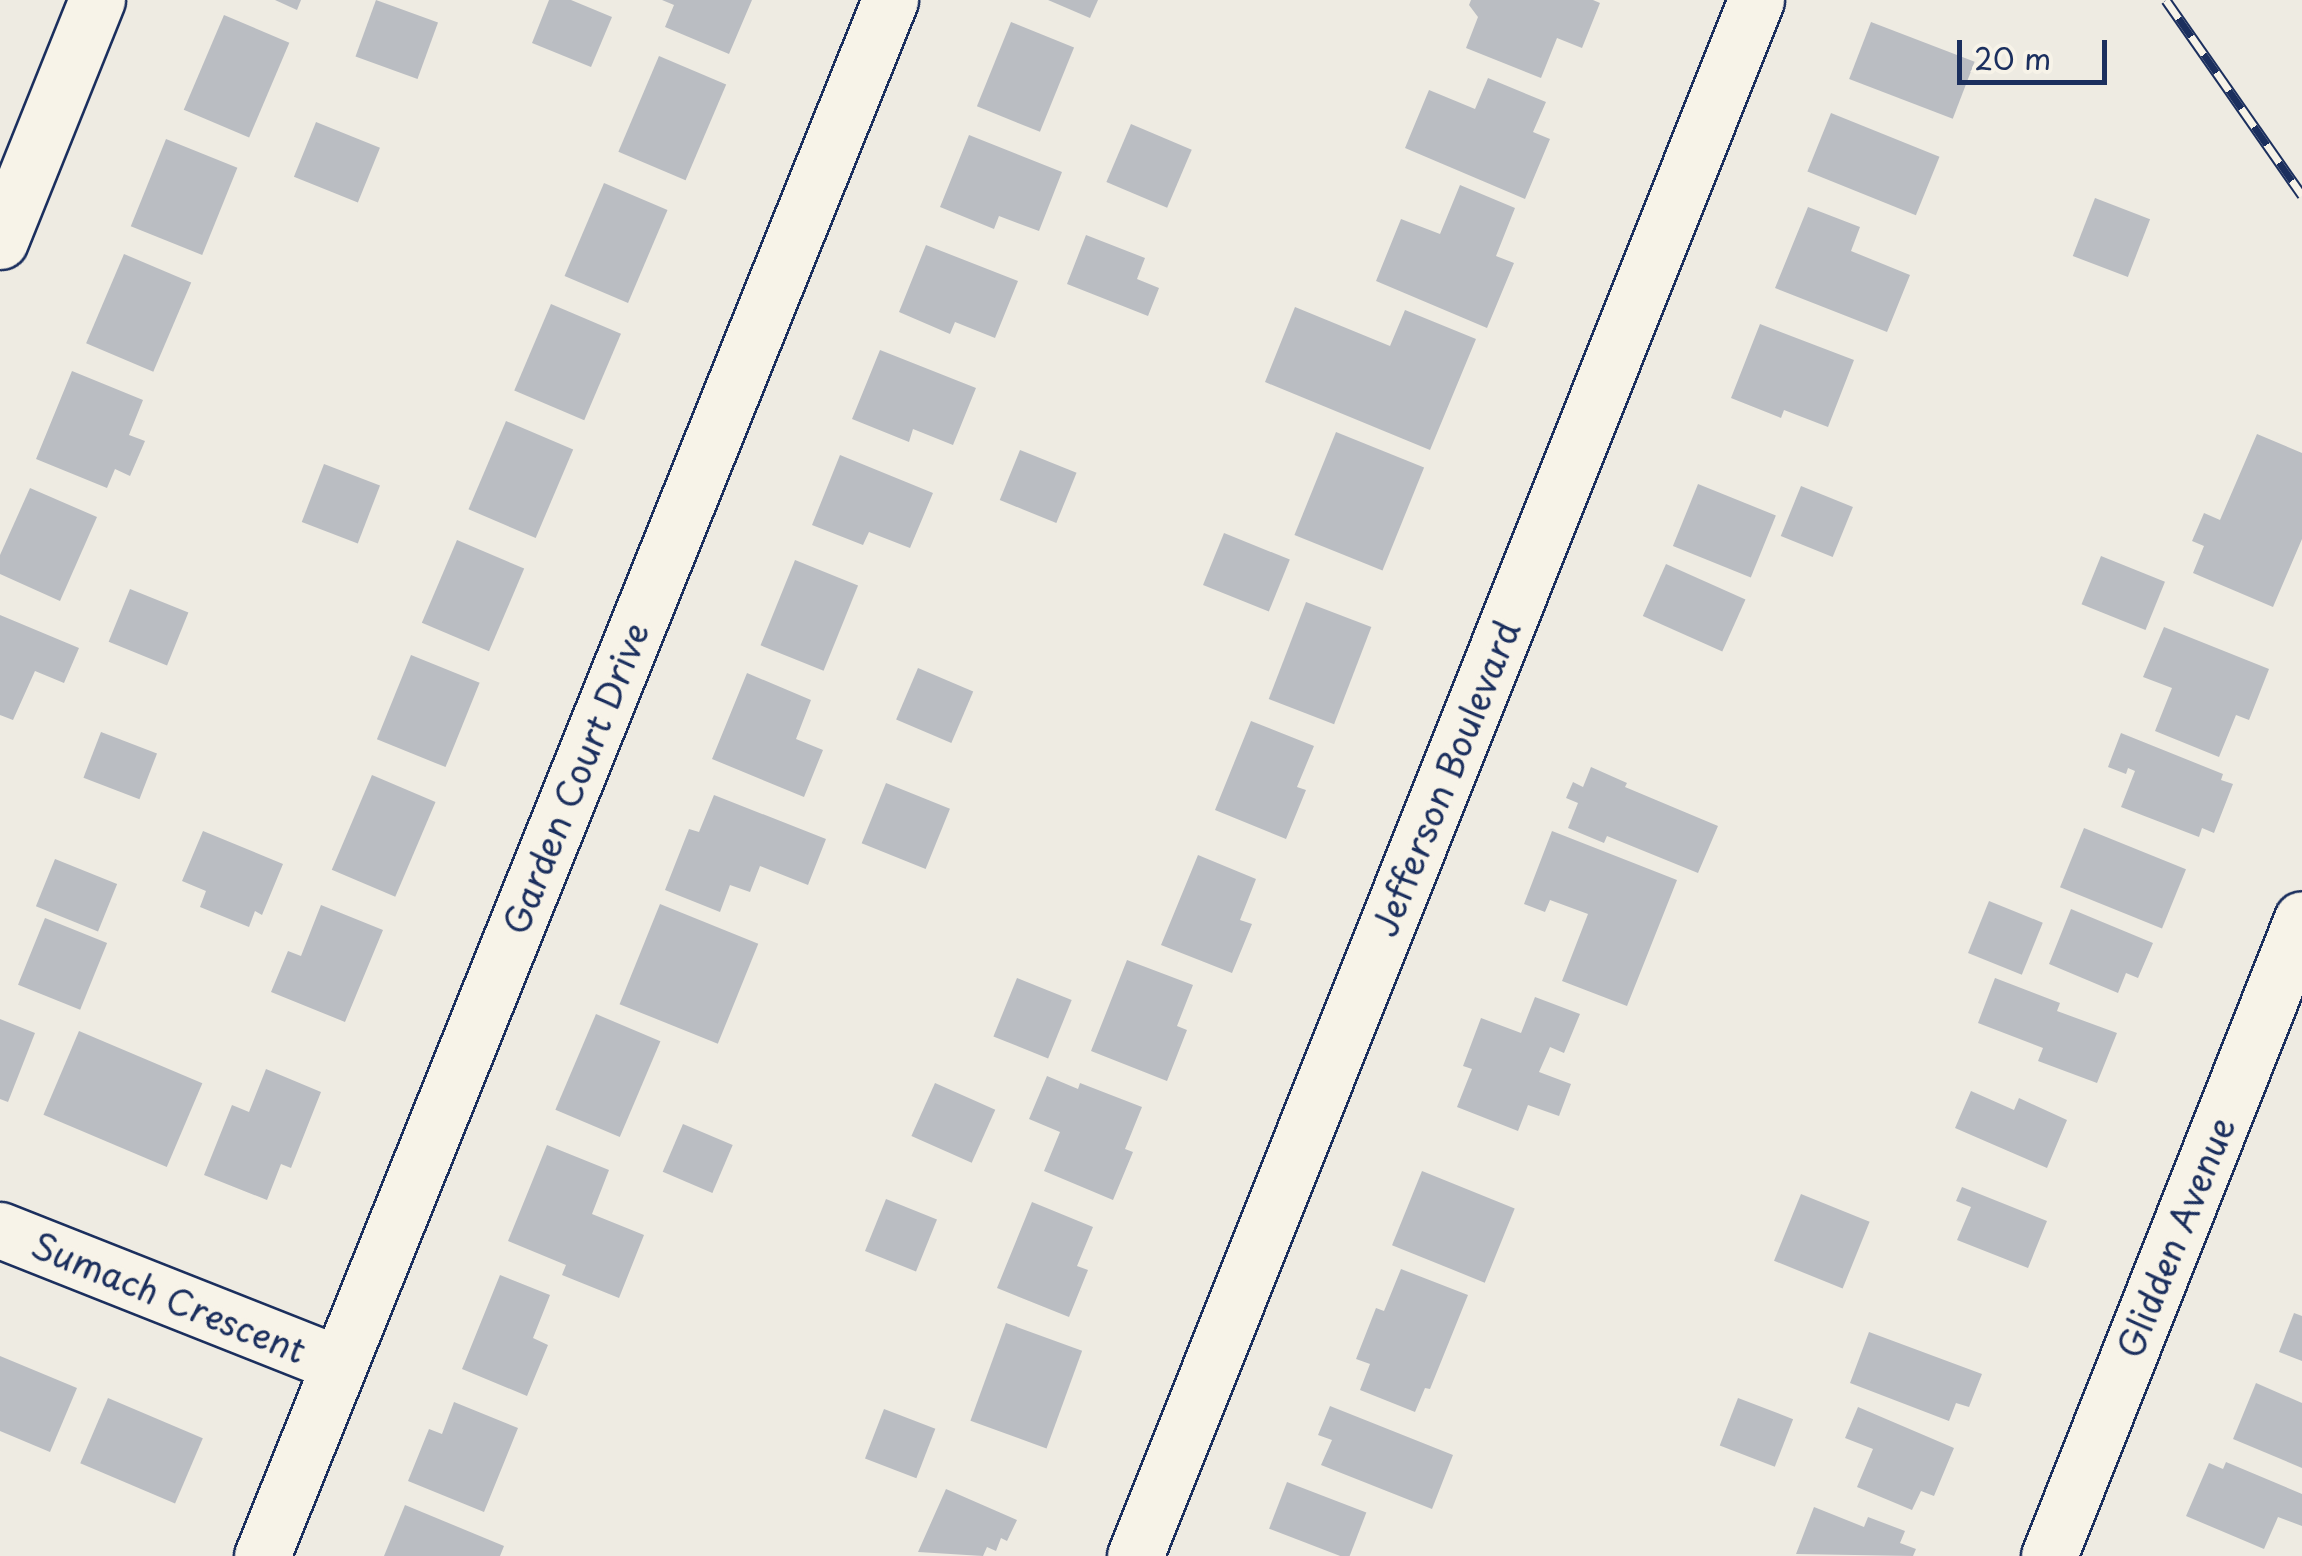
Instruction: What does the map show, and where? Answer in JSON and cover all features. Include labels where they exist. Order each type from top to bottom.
[{"type":"street","points":[[0,242],[97,0]]},
{"type":"street","name":"Garden Court Drive","points":[[262,1556],[890,0]]},
{"type":"street","name":"Jefferson Boulevard","points":[[1135,1556],[1756,0]]},
{"type":"street","name":"Glidden Avenue","points":[[2049,1556],[2302,919]]},
{"type":"street","name":"Sumach Crescent","points":[[0,1230],[338,1364]]},
{"type":"building","points":[[275,0],[301,0],[297,10]]},
{"type":"building","points":[[376,0],[438,23],[417,79],[355,56]]},
{"type":"building","points":[[549,0],[571,0],[612,17],[591,67],[532,43]]},
{"type":"building","points":[[662,0],[752,0],[729,54],[665,27],[674,5]]},
{"type":"building","points":[[1048,0],[1098,0],[1090,18]]},
{"type":"building","points":[[1471,0],[1600,3],[1582,48],[1557,38],[1541,78],[1466,48],[1478,17],[1469,5]]},
{"type":"building","points":[[224,15],[289,43],[249,138],[184,110]]},
{"type":"building","points":[[1011,22],[1074,47],[1040,132],[977,106]]},
{"type":"building","points":[[1871,22],[1975,62],[1953,119],[1849,79]]},
{"type":"building","points":[[659,56],[726,85],[686,180],[618,152]]},
{"type":"building","points":[[1488,78],[1546,102],[1533,132],[1550,139],[1525,199],[1405,148],[1429,90],[1475,109]]},
{"type":"building","points":[[1831,113],[1939,157],[1916,215],[1807,171]]},
{"type":"building","points":[[316,122],[380,148],[358,203],[294,177]]},
{"type":"building","points":[[1131,124],[1192,150],[1167,208],[1106,182]]},
{"type":"building","points":[[969,135],[1062,172],[1039,231],[999,216],[994,229],[940,207]]},
{"type":"building","points":[[166,139],[237,168],[202,255],[131,226]]},
{"type":"building","points":[[604,183],[668,210],[628,303],[565,276]]},
{"type":"building","points":[[1460,185],[1515,208],[1496,256],[1514,263],[1487,328],[1376,281],[1401,219],[1440,234]]},
{"type":"building","points":[[2095,198],[2150,219],[2128,277],[2073,256]]},
{"type":"building","points":[[1808,207],[1860,227],[1851,251],[1910,275],[1887,332],[1775,288]]},
{"type":"building","points":[[1086,235],[1145,258],[1137,279],[1159,288],[1148,316],[1067,284]]},
{"type":"building","points":[[926,245],[1018,281],[995,338],[955,322],[950,334],[899,312]]},
{"type":"building","points":[[124,254],[191,283],[153,372],[86,343]]},
{"type":"building","points":[[551,304],[621,334],[584,420],[514,391]]},
{"type":"building","points":[[1295,307],[1390,346],[1405,310],[1476,339],[1430,450],[1265,382]]},
{"type":"building","points":[[1760,324],[1854,360],[1828,427],[1784,410],[1781,418],[1731,398]]},
{"type":"building","points":[[880,350],[976,388],[953,445],[913,429],[909,442],[852,419]]},
{"type":"building","points":[[72,371],[143,400],[129,435],[145,441],[130,476],[115,469],[107,488],[36,459]]},
{"type":"building","points":[[506,421],[573,450],[536,538],[468,509]]},
{"type":"building","points":[[1336,432],[1424,468],[1383,571],[1294,535]]},
{"type":"building","points":[[2257,434],[2302,453],[2302,539],[2273,607],[2193,573],[2204,546],[2192,541],[2204,513],[2220,520]]},
{"type":"building","points":[[1020,450],[1077,473],[1056,523],[1000,500]]},
{"type":"building","points":[[840,455],[933,493],[910,548],[869,532],[863,545],[812,525]]},
{"type":"building","points":[[324,464],[380,486],[358,543],[302,522]]},
{"type":"building","points":[[1698,484],[1776,515],[1751,578],[1673,546]]},
{"type":"building","points":[[1801,486],[1853,507],[1833,557],[1781,536]]},
{"type":"building","points":[[30,488],[97,517],[60,601],[0,574],[0,555]]},
{"type":"building","points":[[1224,533],[1290,560],[1269,612],[1203,585]]},
{"type":"building","points":[[457,540],[524,569],[489,651],[422,623]]},
{"type":"building","points":[[2101,556],[2165,582],[2145,630],[2082,604]]},
{"type":"building","points":[[795,560],[858,585],[824,671],[761,645]]},
{"type":"building","points":[[1666,564],[1745,599],[1722,651],[1643,616]]},
{"type":"building","points":[[130,589],[188,613],[167,665],[109,642]]},
{"type":"building","points":[[1306,602],[1371,627],[1334,724],[1269,699]]},
{"type":"building","points":[[0,615],[79,648],[64,683],[35,671],[13,720],[0,715]]},
{"type":"building","points":[[2164,627],[2269,669],[2249,720],[2236,715],[2219,757],[2155,731],[2172,688],[2143,677]]},
{"type":"building","points":[[411,655],[480,683],[446,767],[377,739]]},
{"type":"building","points":[[918,668],[973,691],[951,743],[896,720]]},
{"type":"building","points":[[747,673],[811,700],[796,739],[823,750],[804,797],[712,759]]},
{"type":"building","points":[[1251,721],[1314,746],[1297,787],[1306,790],[1286,839],[1215,810]]},
{"type":"building","points":[[101,732],[157,754],[139,799],[83,778]]},
{"type":"building","points":[[2121,733],[2223,774],[2221,780],[2233,784],[2214,833],[2202,828],[2199,837],[2121,807],[2135,771],[2128,768],[2126,774],[2108,767]]},
{"type":"building","points":[[1591,767],[1627,783],[1625,787],[1718,826],[1698,873],[1607,836],[1604,843],[1568,828],[1578,803],[1566,798],[1573,782],[1583,787]]},
{"type":"building","points":[[372,775],[436,802],[395,897],[332,870]]},
{"type":"building","points":[[886,783],[950,809],[926,869],[862,843]]},
{"type":"building","points":[[714,795],[826,839],[808,885],[760,866],[750,892],[730,885],[720,912],[665,890],[689,829],[699,832]]},
{"type":"building","points":[[2084,828],[2186,869],[2162,929],[2060,887]]},
{"type":"building","points":[[203,831],[283,864],[262,915],[255,911],[249,927],[200,907],[206,891],[182,881]]},
{"type":"building","points":[[1552,831],[1677,880],[1627,1006],[1562,981],[1588,914],[1550,900],[1545,912],[1524,904]]},
{"type":"building","points":[[1198,855],[1256,879],[1240,920],[1252,924],[1232,973],[1161,945]]},
{"type":"building","points":[[55,859],[117,884],[98,931],[36,906]]},
{"type":"building","points":[[1989,901],[2043,923],[2022,975],[1968,953]]},
{"type":"building","points":[[660,904],[758,944],[718,1044],[620,1004]]},
{"type":"building","points":[[321,905],[383,930],[345,1022],[271,992],[288,951],[301,956]]},
{"type":"building","points":[[2071,909],[2153,943],[2138,978],[2126,973],[2118,993],[2049,964]]},
{"type":"building","points":[[45,918],[107,943],[80,1010],[18,985]]},
{"type":"building","points":[[1127,960],[1193,985],[1177,1026],[1187,1030],[1167,1081],[1091,1051]]},
{"type":"building","points":[[1017,978],[1072,1000],[1048,1059],[993,1036]]},
{"type":"building","points":[[1995,978],[2060,1003],[2057,1011],[2117,1033],[2097,1083],[2038,1061],[2043,1048],[1978,1023]]},
{"type":"building","points":[[1535,997],[1580,1014],[1564,1053],[1550,1047],[1539,1072],[1571,1084],[1559,1116],[1528,1105],[1518,1131],[1457,1107],[1472,1069],[1463,1066],[1481,1018],[1521,1033]]},
{"type":"building","points":[[596,1014],[660,1041],[620,1137],[555,1110]]},
{"type":"building","points":[[0,1019],[35,1033],[8,1102],[0,1099]]},
{"type":"building","points":[[79,1031],[202,1083],[167,1167],[43,1115]]},
{"type":"building","points":[[266,1069],[321,1092],[291,1168],[281,1164],[267,1200],[204,1175],[232,1105],[249,1112]]},
{"type":"building","points":[[1047,1076],[1078,1089],[1080,1083],[1142,1107],[1125,1149],[1133,1152],[1113,1200],[1044,1171],[1060,1132],[1029,1119]]},
{"type":"building","points":[[935,1083],[995,1110],[972,1163],[911,1136]]},
{"type":"building","points":[[1971,1091],[2014,1110],[2019,1098],[2067,1120],[2047,1168],[1955,1128]]},
{"type":"building","points":[[683,1124],[733,1145],[712,1193],[663,1172]]},
{"type":"building","points":[[547,1145],[609,1170],[592,1214],[644,1235],[619,1298],[562,1275],[566,1265],[508,1241]]},
{"type":"building","points":[[1422,1171],[1515,1208],[1485,1283],[1392,1245]]},
{"type":"building","points":[[1962,1187],[2047,1221],[2028,1268],[1957,1240],[1971,1207],[1956,1201]]},
{"type":"building","points":[[1801,1194],[1870,1222],[1843,1288],[1774,1261]]},
{"type":"building","points":[[886,1199],[937,1220],[916,1272],[865,1251]]},
{"type":"building","points":[[1032,1202],[1093,1227],[1077,1266],[1088,1270],[1069,1317],[997,1288]]},
{"type":"building","points":[[1401,1269],[1468,1295],[1430,1389],[1425,1388],[1415,1412],[1360,1390],[1370,1364],[1356,1359],[1376,1308],[1384,1311]]},
{"type":"building","points":[[500,1275],[550,1295],[533,1338],[548,1345],[527,1396],[462,1369]]},
{"type":"building","points":[[2294,1313],[2302,1316],[2302,1361],[2279,1352]]},
{"type":"building","points":[[1006,1323],[1082,1351],[1047,1448],[970,1421]]},
{"type":"building","points":[[1869,1332],[1982,1374],[1969,1407],[1956,1403],[1949,1421],[1850,1383]]},
{"type":"building","points":[[0,1356],[77,1388],[50,1452],[0,1431]]},
{"type":"building","points":[[2256,1383],[2302,1403],[2302,1468],[2233,1439]]},
{"type":"building","points":[[108,1398],[203,1438],[175,1504],[80,1463]]},
{"type":"building","points":[[1738,1398],[1793,1419],[1775,1467],[1720,1446]]},
{"type":"building","points":[[454,1402],[518,1428],[484,1512],[408,1481],[429,1429],[442,1434]]},
{"type":"building","points":[[1330,1406],[1453,1455],[1432,1509],[1321,1465],[1332,1440],[1318,1435]]},
{"type":"building","points":[[1858,1407],[1954,1448],[1934,1496],[1921,1491],[1912,1510],[1857,1487],[1873,1449],[1845,1438]]},
{"type":"building","points":[[884,1409],[935,1429],[916,1478],[865,1458]]},
{"type":"building","points":[[2226,1462],[2302,1494],[2302,1526],[2278,1517],[2264,1549],[2186,1516],[2209,1463],[2223,1469]]},
{"type":"building","points":[[1287,1482],[1366,1512],[1350,1556],[1340,1556],[1269,1529]]},
{"type":"building","points":[[946,1489],[1017,1520],[1007,1541],[1001,1538],[996,1551],[987,1547],[983,1556],[918,1552]]},
{"type":"building","points":[[405,1505],[504,1546],[500,1556],[384,1556]]},
{"type":"building","points":[[1814,1507],[1864,1527],[1868,1517],[1905,1531],[1900,1543],[1916,1549],[1913,1556],[1796,1554]]},
{"type":"railway","points":[[2166,0],[2302,195]]}]
